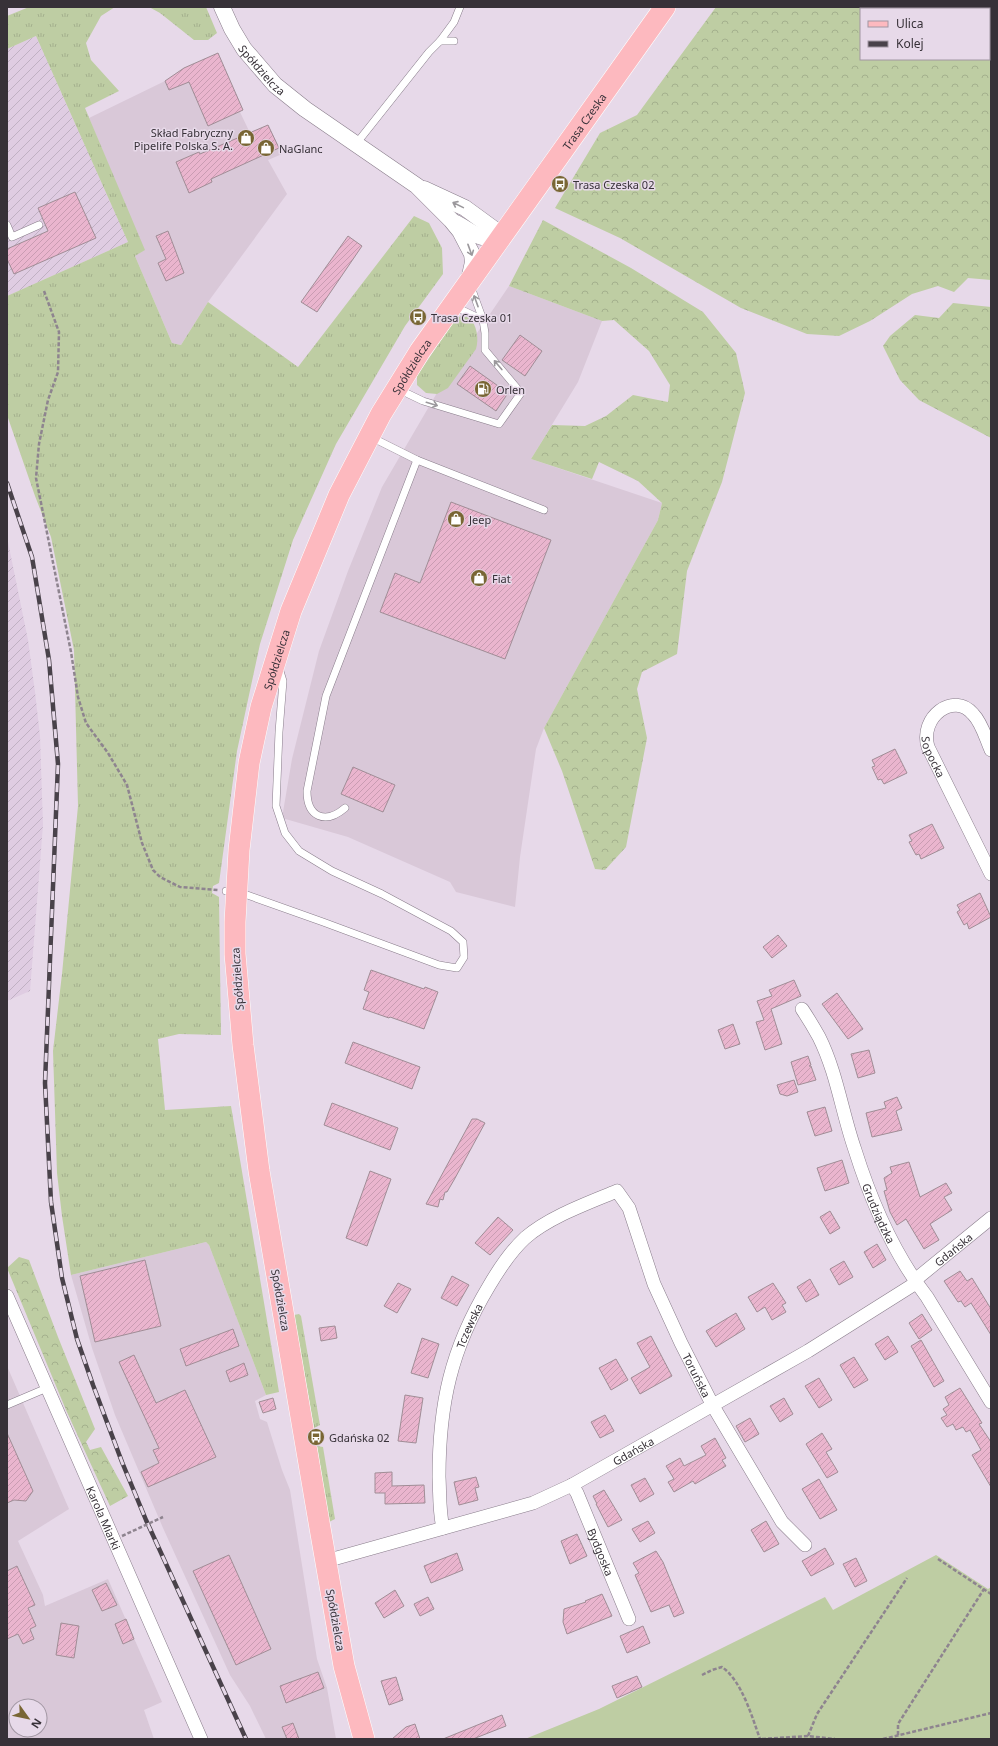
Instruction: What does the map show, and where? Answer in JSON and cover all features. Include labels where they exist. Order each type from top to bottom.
[{"type":"main road","name":"Trasa Czeska","points":[[502,235],[665,7]]},
{"type":"main road","name":"Spółdzielcza","points":[[360,1733],[344,1666],[259,1171],[239,1010],[231,891],[249,763],[261,707],[291,612],[325,526],[369,436],[396,388],[450,307],[502,235]]},
{"type":"street","name":"Spółdzielcza","points":[[222,7],[232,29],[244,49],[275,86],[356,145],[417,186],[465,208],[502,235]]},
{"type":"street","name":"Spółdzielcza","points":[[417,186],[460,231],[472,254],[473,262],[469,281]]},
{"type":"street","name":"Spółdzielcza","points":[[451,220],[482,238],[493,238],[502,235]]},
{"type":"street","name":"Sopocka","points":[[991,750],[973,713],[961,706],[951,705],[934,714],[926,730],[925,738],[928,747],[991,874]]},
{"type":"street","name":"Grudziądzka","points":[[802,1008],[820,1038],[846,1117],[854,1150],[878,1212],[896,1249],[915,1282],[927,1297],[991,1402]]},
{"type":"street","name":"Toruńska","points":[[617,1191],[628,1208],[654,1284],[681,1343],[714,1406],[782,1522],[804,1545]]},
{"type":"street","name":"Tczewska","points":[[443,1528],[440,1516],[439,1443],[446,1390],[454,1357],[465,1328],[499,1269],[526,1237],[562,1214],[617,1191]]},
{"type":"street","name":"Gdańska","points":[[326,1560],[533,1503],[572,1485],[714,1406],[808,1351],[915,1282],[991,1218]]},
{"type":"street","name":"Karola Miarki","points":[[7,1296],[201,1739]]},
{"type":"street","name":"Bydgoska","points":[[572,1485],[629,1619]]},
{"type":"lane","points":[[356,145],[429,52],[440,41],[454,22],[460,7]]},
{"type":"lane","points":[[440,41],[454,41]]},
{"type":"lane","points":[[7,226],[12,237],[39,225]]},
{"type":"lane","points":[[396,388],[423,401],[499,424],[521,393],[485,350],[483,320],[469,281]]},
{"type":"lane","points":[[450,307],[462,310],[483,320]]},
{"type":"lane","points":[[369,436],[417,460],[544,510]]},
{"type":"lane","points":[[345,808],[330,817],[322,816],[313,812],[307,802],[307,791],[326,696],[417,460]]},
{"type":"lane","points":[[231,891],[323,922],[439,965],[457,968],[464,957],[463,942],[451,931],[382,894],[332,871],[299,851],[284,833],[276,806],[283,681],[275,659]]},
{"type":"lane","points":[[7,1406],[47,1388]]},
{"type":"path","points":[[44,291],[59,332],[58,372],[48,400],[39,444],[36,478],[71,652],[78,696],[86,723],[108,753],[127,786],[142,843],[153,870],[160,877],[180,887],[231,891]]},
{"type":"path","points":[[122,1536],[163,1517]]},
{"type":"path","points":[[938,1559],[991,1594]]},
{"type":"path","points":[[808,1736],[816,1714],[907,1578]]},
{"type":"path","points":[[898,1735],[898,1724],[984,1589]]},
{"type":"path","points":[[702,1675],[722,1667],[728,1671],[738,1686],[761,1739],[808,1736],[835,1739]]},
{"type":"path","points":[[883,1739],[991,1713]]},
{"type":"shaded area","points":[[36,36],[128,242],[7,296],[7,49]]},
{"type":"shaded area","points":[[218,53],[243,110],[240,112],[250,133],[268,125],[282,154],[268,160],[287,194],[208,302],[181,345],[172,343],[135,256],[144,250],[89,118],[165,81],[183,69]]},
{"type":"shaded area","points":[[509,286],[602,321],[578,382],[531,459],[662,503],[658,520],[544,728],[536,749],[520,857],[515,907],[456,892],[450,882],[348,837],[282,818],[292,759],[319,651],[348,571],[382,487],[441,386]]},
{"type":"shaded area","points":[[7,537],[28,640],[35,692],[40,736],[43,825],[30,991],[7,1001]]},
{"type":"shaded area","points":[[206,1242],[209,1245],[266,1395],[255,1401],[260,1419],[267,1422],[290,1490],[317,1659],[327,1688],[336,1739],[266,1739],[250,1706],[230,1675],[163,1528],[115,1415],[92,1348],[71,1275]]},
{"type":"shaded area","points":[[7,1366],[69,1509],[18,1541],[43,1595],[45,1606],[108,1579],[162,1702],[144,1710],[154,1739],[7,1739]]},
{"type":"green space","points":[[29,7],[115,7],[101,16],[86,43],[91,60],[119,91],[85,108],[145,250],[135,256],[172,343],[181,345],[208,302],[298,367],[414,216],[429,223],[442,248],[443,274],[405,326],[336,444],[293,540],[260,644],[237,751],[219,883],[213,886],[212,893],[219,897],[221,1035],[179,1034],[158,1039],[165,1110],[231,1106],[279,1392],[266,1395],[209,1245],[206,1242],[71,1275],[57,1173],[53,1051],[78,806],[74,650],[51,537],[7,415],[7,296],[128,242],[36,36],[7,49],[7,16]]},
{"type":"green space","points":[[149,7],[206,7],[217,33],[208,40],[194,40],[160,13]]},
{"type":"green space","points":[[716,7],[991,7],[991,280],[968,278],[954,292],[938,286],[912,294],[870,321],[839,336],[807,334],[741,308],[620,238],[555,208],[600,133],[637,115]]},
{"type":"green space","points":[[543,220],[631,268],[703,312],[736,353],[745,393],[722,482],[687,571],[677,654],[642,672],[637,689],[647,738],[626,847],[605,870],[595,869],[562,771],[544,728],[658,520],[662,503],[638,481],[599,462],[592,479],[531,459],[552,425],[585,426],[606,416],[633,395],[668,402],[670,385],[649,351],[614,320],[602,321],[509,286]]},
{"type":"green space","points":[[953,303],[991,307],[991,438],[919,400],[900,380],[883,346],[890,336],[915,315],[939,318]]},
{"type":"green space","points":[[461,316],[469,317],[476,328],[476,349],[448,388],[437,394],[426,393],[417,385],[417,376],[455,319]]},
{"type":"green space","points":[[19,1257],[29,1260],[95,1429],[86,1442],[90,1450],[101,1447],[128,1496],[110,1506],[66,1410],[7,1268]]},
{"type":"green space","points":[[299,1314],[301,1316],[320,1425],[314,1428],[294,1315]]},
{"type":"green space","points":[[317,1446],[323,1447],[335,1519],[329,1522]]},
{"type":"green space","points":[[936,1555],[988,1589],[991,1587],[991,1739],[525,1739],[599,1709],[825,1597],[833,1610]]},
{"type":"building","points":[[218,53],[243,110],[208,126],[189,82],[169,90],[165,81],[184,68]]},
{"type":"building","points":[[268,125],[279,148],[211,179],[212,182],[189,193],[176,162],[199,152],[200,154]]},
{"type":"building","points":[[75,192],[96,238],[14,274],[7,259],[7,249],[48,231],[38,208]]},
{"type":"building","points":[[168,231],[184,273],[166,281],[158,263],[166,259],[156,236]]},
{"type":"building","points":[[348,236],[362,246],[317,312],[301,302]]},
{"type":"building","points":[[520,335],[542,351],[525,376],[502,360]]},
{"type":"building","points":[[470,366],[508,393],[496,411],[457,384]]},
{"type":"building","name":"Fiat","points":[[451,502],[551,540],[505,659],[380,612],[395,573],[420,583]]},
{"type":"building","points":[[895,749],[907,773],[884,784],[881,779],[878,780],[872,767],[875,766],[872,760]]},
{"type":"building","points":[[353,767],[395,785],[383,812],[341,794]]},
{"type":"building","points":[[932,824],[944,848],[921,859],[919,854],[916,855],[909,842],[912,841],[909,835]]},
{"type":"building","points":[[980,893],[991,917],[969,929],[967,923],[964,925],[957,912],[960,910],[957,905]]},
{"type":"building","points":[[778,935],[787,946],[772,958],[763,947]]},
{"type":"building","points":[[371,970],[424,989],[425,987],[438,992],[424,1029],[363,1009],[369,992],[364,990]]},
{"type":"building","points":[[794,980],[801,996],[771,1009],[782,1044],[765,1050],[756,1022],[764,1020],[757,1001],[772,996],[769,990]]},
{"type":"building","points":[[837,993],[863,1029],[848,1039],[822,1004]]},
{"type":"building","points":[[733,1024],[740,1044],[725,1049],[718,1030]]},
{"type":"building","points":[[353,1042],[420,1067],[412,1089],[345,1063]]},
{"type":"building","points":[[869,1050],[875,1073],[858,1078],[851,1054]]},
{"type":"building","points":[[808,1056],[811,1065],[809,1066],[811,1066],[816,1080],[798,1085],[791,1062]]},
{"type":"building","points":[[794,1080],[798,1092],[787,1096],[780,1094],[777,1085]]},
{"type":"building","points":[[897,1097],[902,1108],[896,1111],[902,1130],[872,1137],[866,1113],[886,1108],[884,1102]]},
{"type":"building","points":[[332,1103],[398,1128],[390,1150],[324,1125]]},
{"type":"building","points":[[825,1107],[832,1131],[815,1136],[807,1112]]},
{"type":"building","points":[[472,1119],[477,1119],[485,1123],[454,1180],[447,1192],[445,1192],[443,1200],[440,1199],[438,1207],[426,1204]]},
{"type":"building","points":[[842,1160],[849,1183],[825,1191],[817,1168]]},
{"type":"building","points":[[909,1162],[920,1197],[946,1183],[952,1193],[944,1197],[952,1210],[930,1224],[939,1240],[924,1249],[906,1219],[897,1225],[890,1212],[884,1191],[887,1190],[884,1178],[892,1173],[890,1167]]},
{"type":"building","points":[[370,1171],[391,1179],[367,1246],[346,1238]]},
{"type":"building","points":[[830,1211],[840,1228],[830,1234],[820,1217]]},
{"type":"building","points":[[498,1217],[513,1230],[490,1255],[475,1243]]},
{"type":"building","points":[[877,1244],[886,1260],[873,1268],[864,1252]]},
{"type":"building","points":[[145,1260],[161,1326],[95,1342],[80,1276]]},
{"type":"building","points":[[844,1261],[853,1277],[839,1285],[830,1269]]},
{"type":"building","points":[[960,1271],[967,1281],[972,1278],[991,1309],[991,1335],[971,1303],[965,1307],[961,1301],[958,1302],[944,1281]]},
{"type":"building","points":[[452,1276],[469,1285],[457,1306],[441,1298]]},
{"type":"building","points":[[810,1279],[819,1295],[806,1302],[797,1287]]},
{"type":"building","points":[[398,1283],[411,1289],[397,1313],[384,1306]]},
{"type":"building","points":[[773,1283],[786,1303],[782,1305],[786,1312],[772,1320],[765,1307],[757,1312],[748,1297]]},
{"type":"building","points":[[736,1313],[745,1329],[716,1347],[706,1331]]},
{"type":"building","points":[[922,1314],[932,1330],[919,1339],[909,1323]]},
{"type":"building","points":[[335,1326],[337,1338],[321,1341],[319,1328]]},
{"type":"building","points":[[233,1329],[239,1346],[186,1366],[180,1349]]},
{"type":"building","points":[[651,1336],[672,1376],[640,1394],[631,1378],[650,1367],[637,1343]]},
{"type":"building","points":[[888,1336],[898,1352],[885,1360],[875,1344]]},
{"type":"building","points":[[422,1338],[439,1344],[428,1378],[411,1373]]},
{"type":"building","points":[[921,1340],[944,1381],[934,1387],[911,1346]]},
{"type":"building","points":[[134,1355],[156,1403],[185,1390],[216,1457],[148,1487],[141,1472],[159,1463],[153,1450],[159,1448],[119,1362]]},
{"type":"building","points":[[854,1357],[868,1380],[854,1388],[840,1365]]},
{"type":"building","points":[[616,1359],[628,1380],[611,1390],[599,1368]]},
{"type":"building","points":[[244,1363],[248,1375],[230,1382],[226,1371]]},
{"type":"building","points":[[819,1378],[832,1400],[819,1408],[805,1386]]},
{"type":"building","points":[[960,1388],[982,1423],[979,1424],[991,1442],[991,1487],[972,1455],[981,1450],[970,1430],[966,1432],[963,1427],[956,1430],[953,1424],[947,1427],[941,1418],[947,1415],[943,1409],[949,1405],[945,1397]]},
{"type":"building","points":[[405,1395],[423,1398],[416,1443],[398,1441]]},
{"type":"building","points":[[273,1398],[276,1409],[263,1413],[259,1402]]},
{"type":"building","points":[[784,1398],[793,1414],[780,1422],[770,1406]]},
{"type":"building","points":[[605,1415],[614,1431],[600,1438],[591,1422]]},
{"type":"building","points":[[750,1418],[759,1434],[745,1442],[736,1426]]},
{"type":"building","points":[[7,1433],[33,1491],[26,1501],[14,1500],[7,1503]]},
{"type":"building","points":[[822,1433],[832,1449],[826,1452],[838,1472],[827,1478],[806,1444]]},
{"type":"building","points":[[715,1438],[726,1458],[722,1460],[726,1466],[695,1484],[693,1481],[674,1492],[668,1482],[674,1479],[666,1466],[680,1458],[684,1466],[706,1455],[701,1446]]},
{"type":"building","points":[[392,1472],[392,1486],[424,1485],[425,1503],[385,1504],[385,1493],[375,1493],[375,1473]]},
{"type":"building","points":[[476,1477],[479,1487],[475,1488],[478,1500],[459,1505],[454,1482]]},
{"type":"building","points":[[645,1478],[654,1494],[640,1502],[631,1485]]},
{"type":"building","points":[[819,1479],[837,1510],[820,1519],[802,1489]]},
{"type":"building","points":[[604,1490],[622,1520],[608,1527],[593,1496]]},
{"type":"building","points":[[648,1521],[655,1533],[640,1542],[632,1529]]},
{"type":"building","points":[[766,1521],[779,1544],[764,1552],[751,1530]]},
{"type":"building","points":[[577,1534],[587,1556],[570,1564],[561,1541]]},
{"type":"building","points":[[825,1548],[834,1564],[811,1576],[802,1561]]},
{"type":"building","points":[[656,1551],[663,1562],[684,1613],[674,1617],[669,1605],[651,1612],[635,1575],[639,1573],[633,1563]]},
{"type":"building","points":[[457,1553],[463,1570],[431,1583],[424,1566]]},
{"type":"building","points":[[229,1555],[271,1649],[236,1665],[193,1571]]},
{"type":"building","points":[[856,1558],[867,1581],[855,1587],[843,1564]]},
{"type":"building","points":[[17,1566],[35,1605],[28,1608],[36,1626],[30,1629],[34,1639],[23,1644],[18,1634],[7,1639],[7,1571]]},
{"type":"building","points":[[106,1583],[117,1605],[102,1611],[92,1590]]},
{"type":"building","points":[[395,1590],[404,1606],[384,1618],[375,1603]]},
{"type":"building","points":[[602,1594],[612,1616],[567,1634],[563,1622],[564,1609],[586,1602],[585,1601]]},
{"type":"building","points":[[428,1597],[434,1609],[420,1616],[414,1604]]},
{"type":"building","points":[[126,1619],[134,1639],[123,1644],[115,1624]]},
{"type":"building","points":[[61,1623],[79,1626],[74,1658],[56,1655]]},
{"type":"building","points":[[643,1626],[650,1643],[627,1653],[620,1636]]},
{"type":"building","points":[[318,1672],[324,1688],[286,1703],[280,1686]]},
{"type":"building","points":[[637,1676],[642,1687],[617,1698],[612,1686]]},
{"type":"building","points":[[396,1677],[403,1700],[389,1705],[381,1681]]},
{"type":"building","points":[[502,1715],[506,1726],[473,1739],[443,1739]]},
{"type":"building","points":[[293,1723],[299,1739],[287,1739],[282,1727]]},
{"type":"building","points":[[415,1724],[420,1739],[392,1739],[406,1727]]},
{"type":"railway","points":[[7,483],[32,557],[49,660],[58,764],[45,1083],[51,1202],[62,1278],[77,1339],[122,1462],[146,1520],[246,1739]]},
{"type":"place","name":"Skład Fabryczny Pipelife Polska S. A.","points":[[246,138]]},
{"type":"place","name":"NaGlanc","points":[[266,148]]},
{"type":"place","name":"Trasa Czeska 02","points":[[560,184]]},
{"type":"place","name":"Trasa Czeska 01","points":[[418,317]]},
{"type":"place","name":"Orlen","points":[[483,389]]},
{"type":"place","name":"Jeep","points":[[456,519]]},
{"type":"place","name":"Fiat","points":[[479,578]]},
{"type":"place","name":"Gdańska 02","points":[[316,1437]]}]
